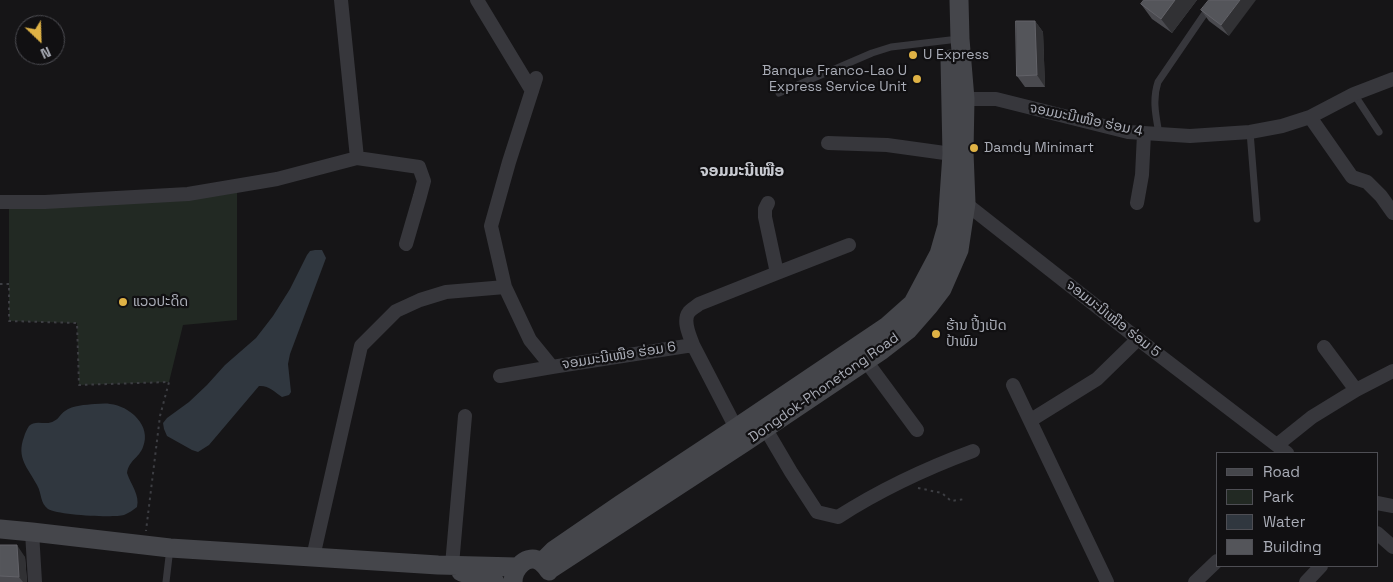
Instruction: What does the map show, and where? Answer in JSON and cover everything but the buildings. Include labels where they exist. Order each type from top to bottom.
[{"type":"main road","name":"Dongdok-Phonetong Road","points":[[547,571],[761,421],[886,327],[913,303],[939,254],[958,198],[964,152],[947,0]]},
{"type":"main road","name":"Dongdok-Phonetong Road","points":[[547,571],[554,550],[620,504],[736,428],[761,421],[866,361],[908,330],[942,290],[960,250],[958,198],[952,154],[960,39],[959,0]]},
{"type":"main road","points":[[0,529],[145,546],[445,565],[495,582]]},
{"type":"main road","name":"Dongdok-Phonetong Road","points":[[445,565],[515,574],[526,561],[532,559],[547,571]]},
{"type":"street","points":[[341,0],[357,158]]},
{"type":"street","name":"ຈອມມະນີເໜືອ ຮ່ອມ 6","points":[[477,0],[534,84],[491,226],[505,287],[530,340],[552,366],[693,345],[736,428]]},
{"type":"street","name":"ຈອມມະນີເໜືອ ຮ່ອມ 4","points":[[957,99],[996,99],[1128,132],[1190,136],[1250,132],[1282,126],[1310,117],[1354,94],[1393,79]]},
{"type":"street","points":[[1310,117],[1352,177],[1367,182],[1393,212]]},
{"type":"street","points":[[1137,203],[1142,175],[1144,134]]},
{"type":"street","points":[[828,143],[887,145],[952,154]]},
{"type":"street","points":[[0,202],[45,202],[188,194],[277,179],[357,158],[420,167],[424,181],[406,244]]},
{"type":"street","name":"ຈອມມະນີເໜືອ ຮ່ອມ 5","points":[[958,198],[1282,449]]},
{"type":"street","points":[[768,203],[765,209],[765,217],[777,273]]},
{"type":"street","points":[[693,345],[686,318],[689,311],[699,304],[849,245]]},
{"type":"street","points":[[313,557],[361,346],[396,311],[420,300],[446,292],[505,287]]},
{"type":"street","points":[[1031,420],[1097,378],[1138,339]]},
{"type":"street","points":[[1324,347],[1356,390]]},
{"type":"street","points":[[866,361],[917,430]]},
{"type":"street","points":[[500,376],[552,366]]},
{"type":"street","points":[[1282,449],[1312,416],[1356,390],[1393,372]]},
{"type":"street","points":[[1013,385],[1107,582]]},
{"type":"street","points":[[445,565],[465,416]]},
{"type":"street","points":[[761,421],[817,512],[838,517],[902,482],[948,460],[973,451]]},
{"type":"street","points":[[1378,503],[1393,506]]},
{"type":"street","points":[[32,532],[35,582]]},
{"type":"street","points":[[1378,534],[1393,547]]},
{"type":"street","points":[[1195,582],[1216,562]]},
{"type":"street","points":[[1306,582],[1320,567]]},
{"type":"lane","points":[[1159,134],[1154,105],[1158,82],[1214,0]]},
{"type":"lane","points":[[779,93],[872,53],[891,47],[950,40]]},
{"type":"lane","points":[[1354,94],[1379,132]]},
{"type":"lane","points":[[1250,132],[1257,219]]},
{"type":"lane","points":[[166,582],[170,548]]},
{"type":"path","points":[[0,284],[9,284],[9,321],[77,322],[79,385],[169,382],[160,416],[148,504],[145,546]]},
{"type":"path","points":[[902,482],[942,493],[950,501],[965,499]]},
{"type":"green space","name":"ແວວປະດິດ","points":[[237,185],[237,320],[183,325],[169,382],[79,385],[77,323],[9,321],[9,202]]},
{"type":"water","points":[[322,250],[326,258],[290,354],[288,364],[291,392],[289,395],[282,397],[268,388],[259,386],[209,445],[198,452],[167,436],[163,423],[189,402],[225,365],[256,338],[290,289],[307,255],[310,251]]},
{"type":"water","points":[[104,404],[125,409],[132,413],[142,425],[145,439],[143,447],[130,465],[127,473],[136,494],[137,507],[124,515],[118,516],[73,514],[48,509],[22,457],[22,444],[26,431],[34,423],[51,422],[72,408]]},
{"type":"place","name":"U Express","points":[[913,55]]},
{"type":"place","name":"Banque Franco-Lao U Express Service Unit","points":[[917,79]]},
{"type":"place","name":"Damdy Minimart","points":[[974,148]]},
{"type":"place","name":"ແວວປະດິດ","points":[[123,302]]},
{"type":"place","name":"ຮ້ານ ປີ້ງເປັດ ປ້າພົມ","points":[[936,334]]},
{"type":"district","name":"ຈອມມະນີເໜືອ","points":[[742,172]]}]
